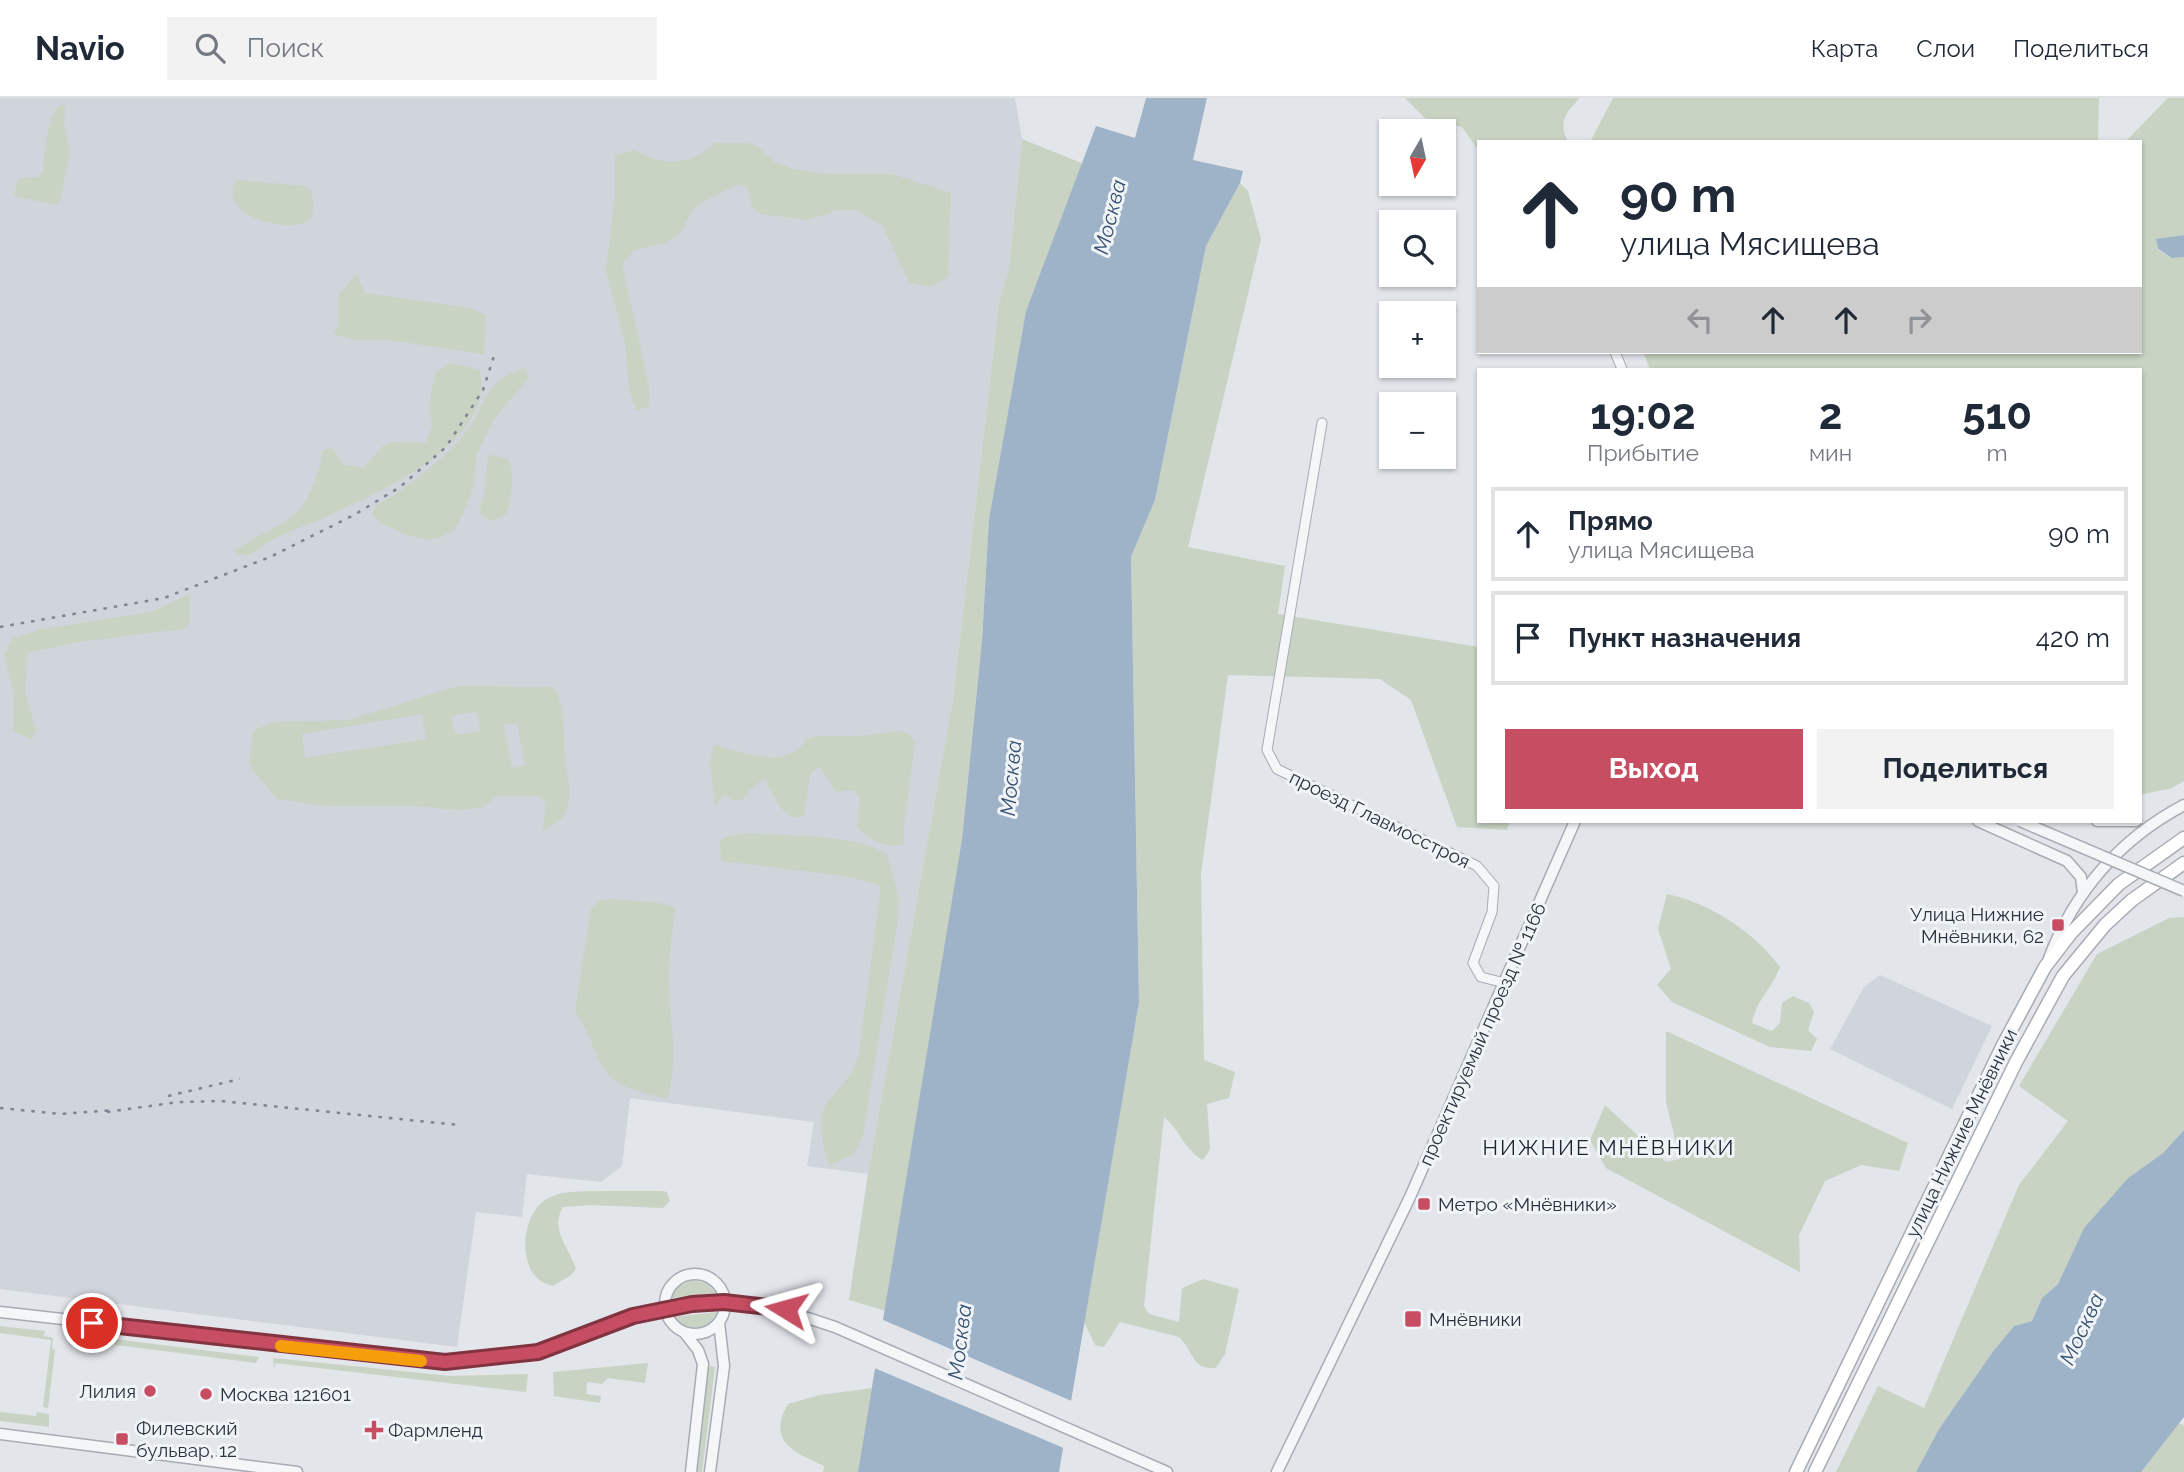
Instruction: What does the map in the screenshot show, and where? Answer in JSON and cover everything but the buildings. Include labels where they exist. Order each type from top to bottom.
[{"type":"main road","name":"улица Нижние Мнёвники","points":[[1796,1472],[2013,1025],[2045,967],[2071,933],[2119,884],[2184,838]]},
{"type":"main road","name":"улица Нижние Мнёвники","points":[[1815,1472],[2016,1062],[2063,976],[2105,925],[2132,900],[2184,863]]},
{"type":"street","name":"проезд Главмосстроя","points":[[1322,424],[1267,750],[1278,769],[1477,866],[1494,886],[1492,912],[1473,963],[1481,977],[1505,983]]},
{"type":"street","points":[[2045,967],[2063,921],[2094,876],[2122,849],[2165,815],[2184,805]]},
{"type":"street","points":[[2142,819],[2165,815]]},
{"type":"street","name":"проектируемый проезд № 1166","points":[[1277,1472],[1410,1197],[1574,823]]},
{"type":"street","points":[[1982,823],[2067,861],[2081,877],[2083,893]]},
{"type":"street","points":[[2025,823],[2184,891]]},
{"type":"street","points":[[691,1472],[703,1364],[698,1350],[684,1332],[673,1325],[665,1309],[668,1290],[674,1282],[691,1275],[700,1275],[716,1283],[724,1302],[719,1322],[724,1366],[710,1472]]},
{"type":"street","points":[[1885,1290],[1901,1298]]},
{"type":"street","points":[[0,1312],[445,1362],[538,1352],[633,1316],[665,1309],[724,1302],[786,1309],[835,1327],[1167,1472]]},
{"type":"street","points":[[684,1332],[702,1333],[719,1322]]},
{"type":"street","points":[[0,1434],[297,1472]]},
{"type":"shaded area","points":[[0,98],[1015,98],[1022,139],[1009,267],[999,304],[953,699],[868,1174],[807,1166],[814,1122],[630,1098],[622,1166],[601,1182],[527,1174],[522,1217],[476,1212],[457,1347],[0,1289]]},
{"type":"shaded area","points":[[1880,975],[1992,1026],[1952,1109],[1830,1049],[1864,987]]},
{"type":"green space","points":[[1405,98],[1580,98],[1570,108],[1563,123],[1567,140],[1477,140],[1477,148],[1462,127],[1456,126],[1456,119],[1429,119]]},
{"type":"green space","points":[[1613,98],[2099,98],[2098,140],[1591,140]]},
{"type":"green space","points":[[2168,98],[2184,98],[2184,235],[2156,240],[2158,250],[2172,258],[2184,257],[2184,781],[2172,788],[2142,795],[2142,368],[1650,368],[1644,354],[2142,354],[2142,140],[2127,140]]},
{"type":"green space","points":[[62,104],[65,107],[64,123],[70,153],[60,200],[57,204],[52,204],[18,197],[14,194],[19,178],[38,177],[42,173],[50,124],[57,108]]},
{"type":"green space","points":[[1022,139],[1084,164],[1026,311],[989,519],[982,640],[962,839],[886,1311],[849,1300],[868,1174],[953,699],[999,304],[1009,267]]},
{"type":"green space","points":[[715,143],[748,143],[758,147],[773,161],[792,169],[826,174],[892,174],[951,193],[948,278],[928,287],[909,282],[883,226],[857,210],[838,210],[808,220],[760,214],[752,206],[747,187],[738,184],[694,207],[681,233],[664,243],[635,250],[622,263],[649,387],[649,406],[636,411],[629,389],[625,342],[606,271],[615,195],[615,156],[635,150],[655,159],[676,162],[696,156]]},
{"type":"green space","points":[[237,180],[304,186],[312,191],[311,218],[304,223],[291,225],[260,220],[236,204],[233,193]]},
{"type":"green space","points":[[1240,183],[1248,191],[1261,239],[1188,547],[1285,566],[1278,614],[1477,647],[1477,823],[1509,823],[1507,830],[1457,827],[1411,700],[1380,679],[1228,675],[1201,874],[1204,1060],[1235,1072],[1229,1098],[1207,1104],[1210,1149],[1203,1160],[1192,1151],[1164,1117],[1144,1306],[1149,1314],[1179,1322],[1182,1288],[1203,1279],[1239,1289],[1225,1354],[1216,1368],[1197,1363],[1179,1337],[1120,1322],[1104,1347],[1095,1345],[1084,1322],[1139,1002],[1131,557],[1155,500],[1206,246]]},
{"type":"green space","points":[[357,274],[364,293],[470,308],[486,316],[484,354],[389,340],[354,340],[333,334],[338,325],[339,294]]},
{"type":"green space","points":[[452,363],[480,370],[479,399],[466,426],[442,451],[412,473],[343,509],[281,535],[244,556],[233,551],[283,523],[302,507],[310,494],[323,451],[332,448],[344,465],[364,468],[384,445],[393,442],[426,443],[432,426],[429,405],[435,373]]},
{"type":"green space","points":[[525,368],[529,378],[494,419],[476,457],[474,487],[456,529],[438,538],[420,538],[392,529],[372,515],[376,506],[442,458],[470,427],[486,397],[500,381]]},
{"type":"green space","points":[[488,456],[508,459],[512,479],[506,514],[492,521],[479,513],[484,496]]},
{"type":"green space","points":[[190,594],[190,623],[182,629],[79,642],[27,653],[25,692],[36,730],[32,739],[14,732],[14,694],[4,654],[13,638],[42,629],[150,612]]},
{"type":"green space","points":[[458,686],[554,687],[562,712],[569,789],[567,808],[562,817],[543,831],[546,802],[538,796],[497,796],[481,808],[457,810],[418,806],[326,806],[277,799],[252,769],[249,760],[254,730],[275,722],[348,720]],"holes":[[[477,712],[481,731],[455,735],[451,716]],[[422,714],[426,739],[305,758],[302,734]],[[517,723],[525,766],[512,768],[504,725]]]},
{"type":"green space","points":[[901,731],[911,735],[915,744],[904,824],[904,844],[885,844],[862,832],[857,827],[860,799],[854,790],[836,792],[820,766],[810,774],[804,816],[793,818],[783,810],[765,779],[756,784],[742,800],[733,800],[724,795],[715,806],[710,762],[714,745],[764,757],[776,757],[798,750],[805,740],[816,736],[857,736]]},
{"type":"green space","points":[[749,833],[839,839],[873,847],[887,854],[899,898],[863,1135],[854,1154],[829,1166],[822,1133],[822,1115],[824,1107],[850,1074],[859,1054],[881,886],[851,877],[721,861],[720,841],[725,837]]},
{"type":"green space","points":[[1667,894],[1715,912],[1744,931],[1769,954],[1780,967],[1757,1008],[1752,1023],[1772,1031],[1780,1023],[1782,1003],[1793,996],[1809,1003],[1814,1012],[1808,1030],[1817,1039],[1811,1051],[1770,1047],[1672,1002],[1657,985],[1671,969],[1658,929]]},
{"type":"green space","points":[[611,899],[653,902],[675,907],[669,975],[673,1070],[667,1099],[635,1090],[613,1079],[603,1067],[575,1011],[591,908],[600,901]]},
{"type":"green space","points":[[2184,917],[2184,1130],[2163,1153],[2128,1178],[2084,1228],[2058,1284],[2042,1298],[2032,1321],[2014,1326],[1994,1350],[1939,1429],[1916,1472],[1836,1472],[1878,1386],[1924,1408],[2019,1185],[2068,1121],[2019,1086],[2097,954],[2169,918]]},
{"type":"green space","points":[[1666,1031],[1908,1143],[1899,1171],[1861,1165],[1825,1181],[1799,1235],[1800,1272],[1606,1168],[1590,1140],[1605,1105],[1666,1162],[1680,1159],[1666,1102]]},
{"type":"green space","points":[[574,1192],[667,1192],[670,1201],[663,1208],[592,1205],[563,1207],[559,1215],[559,1231],[576,1269],[553,1286],[541,1281],[532,1272],[525,1247],[526,1233],[536,1209],[545,1200]]},
{"type":"green space","points":[[692,1280],[706,1283],[716,1293],[671,1298],[678,1287]]},
{"type":"green space","points":[[717,1312],[708,1323],[697,1328],[685,1326],[674,1317]]},
{"type":"green space","points":[[0,1326],[45,1331],[44,1336],[53,1338],[52,1349],[55,1350],[48,1408],[43,1407],[51,1340],[0,1333]]},
{"type":"green space","points":[[67,1333],[259,1357],[256,1363],[77,1340],[75,1346],[69,1345]]},
{"type":"green space","points":[[273,1358],[451,1376],[528,1374],[526,1392],[275,1363],[274,1369]]},
{"type":"green space","points":[[648,1363],[645,1383],[608,1378],[602,1384],[587,1382],[586,1394],[601,1396],[600,1403],[554,1396],[553,1372]]},
{"type":"green space","points":[[708,1366],[715,1367],[702,1472],[696,1472]]},
{"type":"green space","points":[[872,1388],[858,1472],[823,1472],[824,1466],[794,1451],[782,1437],[782,1417],[788,1404],[820,1395]]},
{"type":"green space","points":[[0,1412],[36,1416],[37,1412],[49,1414],[49,1427],[0,1421]]},
{"type":"green space","points":[[2178,1423],[2184,1425],[2184,1472],[2141,1472]]},
{"type":"water","name":"Москва","points":[[1146,98],[1207,98],[1193,160],[1243,171],[1240,183],[1206,246],[1155,500],[1131,557],[1139,1002],[1059,1472],[858,1472],[962,839],[982,640],[989,519],[1026,311],[1096,126],[1135,138]]},
{"type":"water","points":[[2184,235],[2184,257],[2172,258],[2158,249],[2156,239]]},
{"type":"water","name":"Москва","points":[[2184,1130],[2184,1417],[2141,1472],[1916,1472],[1939,1429],[1994,1350],[2014,1326],[2032,1321],[2042,1298],[2058,1284],[2084,1228],[2128,1178],[2163,1153]]},
{"type":"pier","points":[[881,1319],[1074,1402],[1066,1449],[872,1367]]},
{"type":"railway","points":[[0,627],[164,598],[270,557],[354,515],[400,487],[446,447],[483,390],[494,356]]},
{"type":"railway","points":[[168,1096],[240,1079]]},
{"type":"railway","points":[[107,1112],[178,1102],[221,1101],[459,1125]]},
{"type":"railway","points":[[0,1108],[61,1114],[114,1110]]},
{"type":"slow traffic","points":[[281,1346],[421,1361]]},
{"type":"place","name":"Улица Нижние Мнёвники, 62","points":[[2058,925]]},
{"type":"place","name":"Метро «Мнёвники»","points":[[1424,1204]]},
{"type":"place","name":"Мнёвники","points":[[1413,1319]]},
{"type":"place","name":"Лилия","points":[[150,1391]]},
{"type":"place","name":"Москва 121601","points":[[206,1394]]},
{"type":"place","name":"Фармленд","points":[[374,1430]]},
{"type":"place","name":"Филевский бульвар, 12","points":[[122,1439]]},
{"type":"district","name":"НИЖНИЕ МНЁВНИКИ","points":[[1609,1148]]},
{"type":"route","points":[[92,1323],[403,1360],[445,1362],[486,1360],[538,1352],[633,1316],[692,1304],[724,1302],[786,1309]]}]
